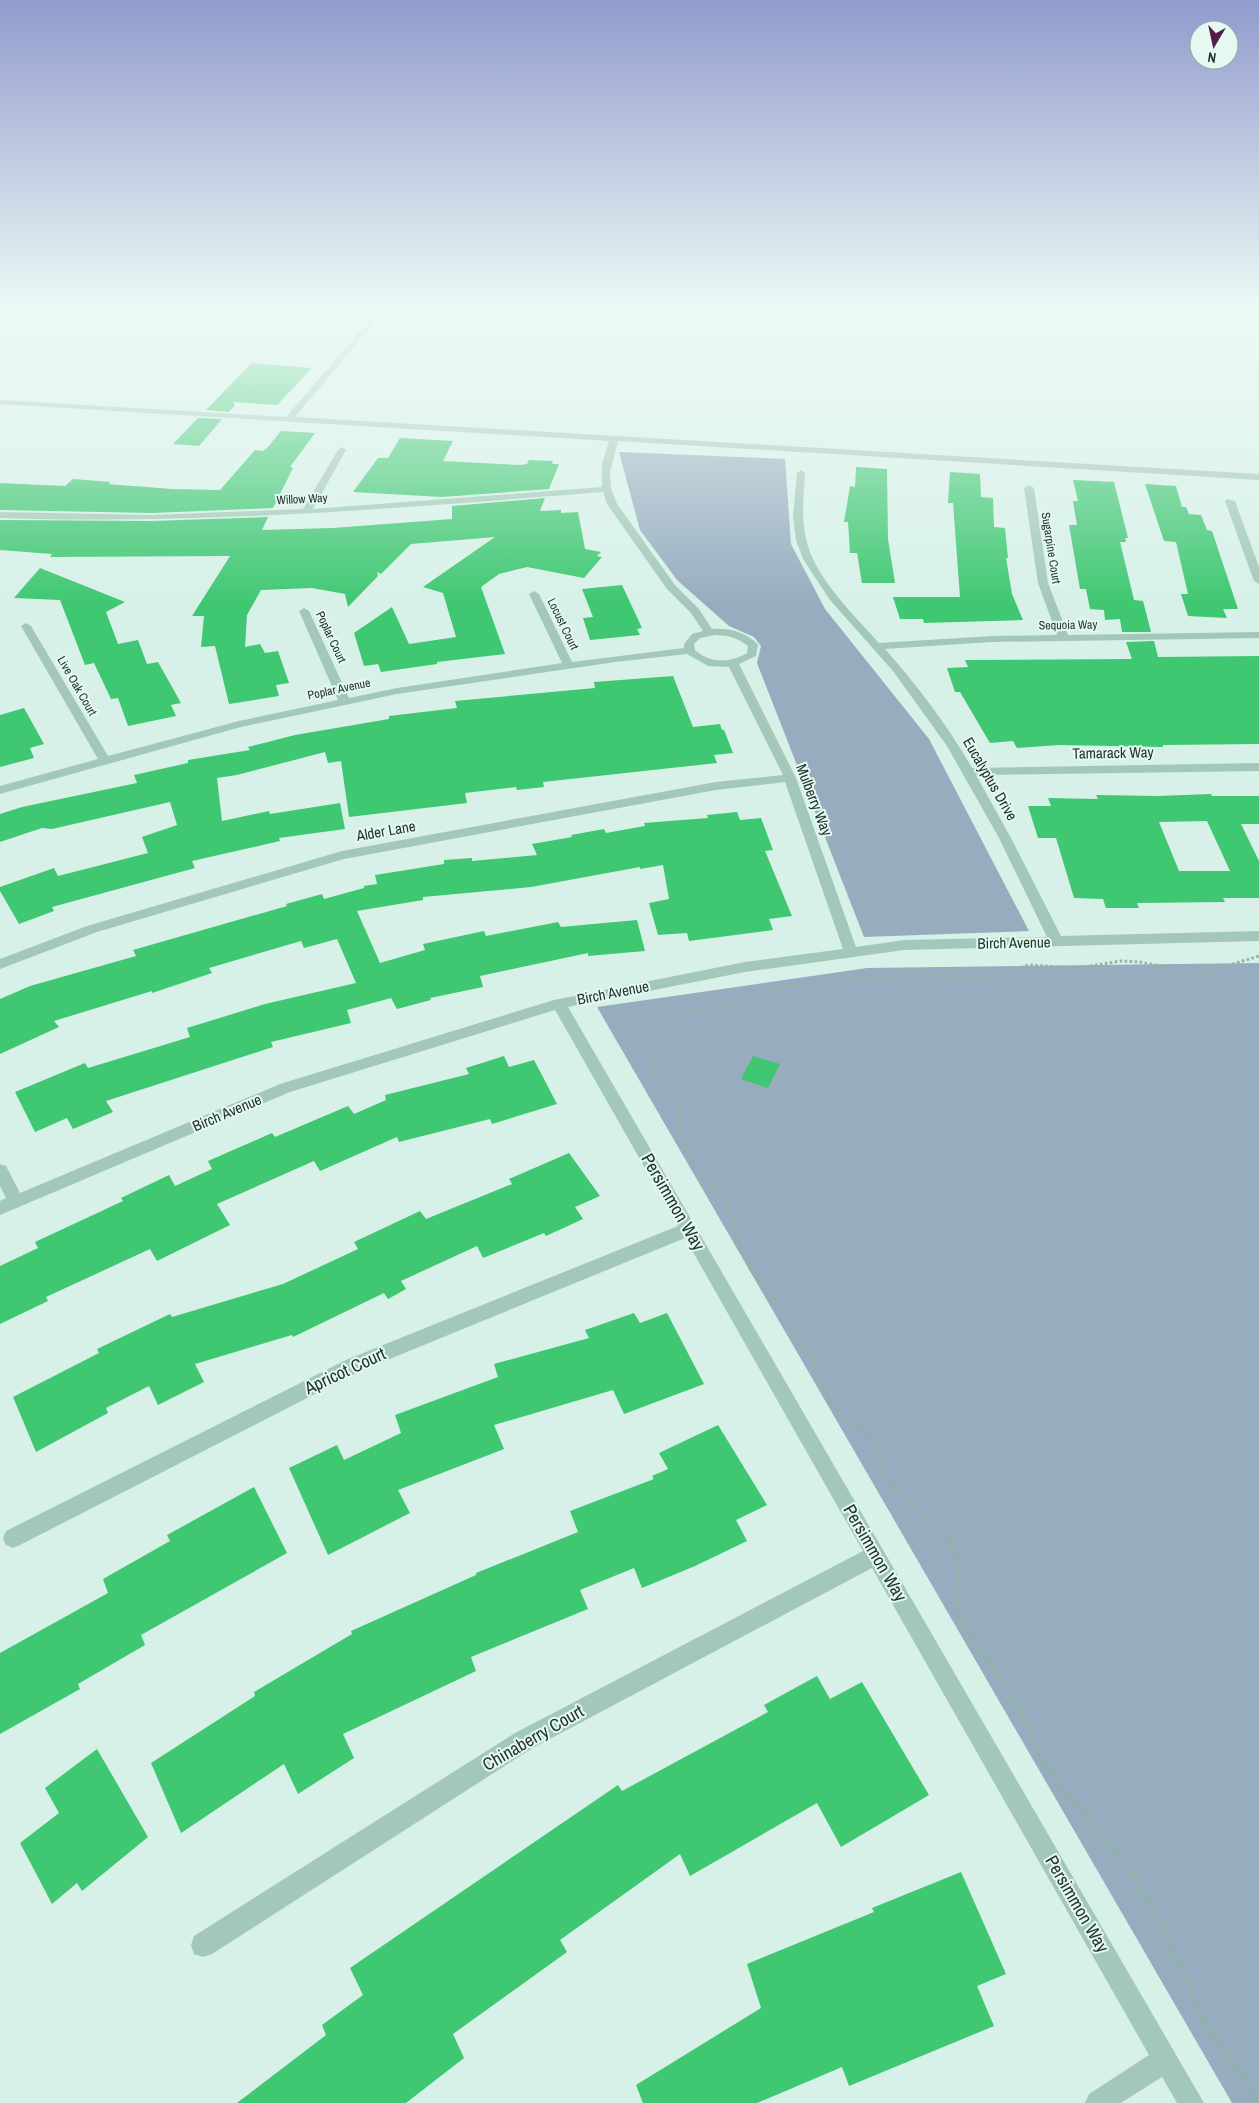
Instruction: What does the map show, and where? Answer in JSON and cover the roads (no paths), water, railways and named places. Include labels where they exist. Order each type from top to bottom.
[{"type":"street","points":[[82,407],[1259,477]]},
{"type":"street","points":[[288,420],[299,407]]},
{"type":"street","points":[[614,440],[606,461],[606,489],[612,504],[671,587],[695,611],[708,632]]},
{"type":"street","points":[[306,512],[342,450]]},
{"type":"street","name":"Eucalyptus Drive","points":[[801,473],[798,516],[802,540],[808,559],[834,598],[897,670],[937,723],[968,772],[1005,838],[1056,941]]},
{"type":"street","name":"Sugarpine Court","points":[[1029,488],[1043,583],[1064,638]]},
{"type":"street","name":"Willow Way","points":[[0,515],[79,520],[188,518],[306,512],[606,489]]},
{"type":"street","points":[[1230,501],[1259,581]]},
{"type":"street","name":"Locust Court","points":[[534,594],[569,666]]},
{"type":"street","name":"Poplar Court","points":[[304,610],[345,702]]},
{"type":"street","name":"Live Oak Court","points":[[26,626],[105,761]]},
{"type":"street","points":[[708,632],[731,632],[744,637],[753,646],[752,654],[744,660],[733,664],[712,664],[694,657],[690,651],[689,644],[696,636],[708,632]]},
{"type":"street","name":"Sequoia Way","points":[[877,646],[948,640],[1259,635]]},
{"type":"street","name":"Poplar Avenue","points":[[0,790],[239,724],[397,691],[569,666],[690,651]]},
{"type":"street","name":"Mulberry Way","points":[[733,664],[790,778],[851,952]]},
{"type":"street","name":"Tamarack Way","points":[[968,772],[1259,767]]},
{"type":"street","name":"Alder Lane","points":[[0,964],[92,929],[342,855],[716,786],[790,778]]},
{"type":"street","name":"Birch Avenue","points":[[0,1208],[286,1088],[559,1004],[744,967],[904,945],[1259,936]]},
{"type":"street","name":"Persimmon Way","points":[[559,1004],[1192,2103]]},
{"type":"street","points":[[0,1170],[16,1201]]},
{"type":"street","name":"Apricot Court","points":[[13,1538],[352,1366],[688,1228]]},
{"type":"street","name":"Chinaberry Court","points":[[203,1945],[523,1741],[876,1555]]},
{"type":"street","points":[[1098,2103],[1166,2060]]}]
